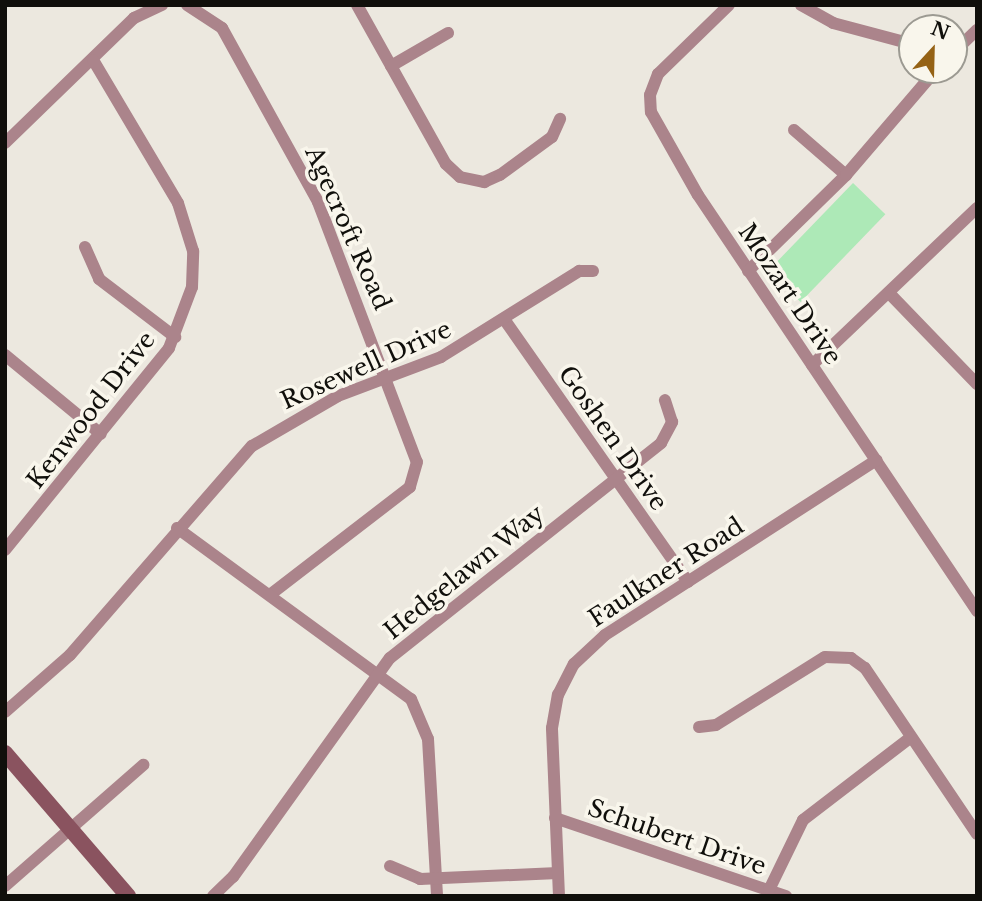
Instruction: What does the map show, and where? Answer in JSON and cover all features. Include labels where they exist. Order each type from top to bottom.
[{"type":"street","points":[[5,143],[134,18],[162,5]]},
{"type":"street","name":"Agecroft Road","points":[[187,5],[222,28],[302,169],[387,377],[415,455],[414,480],[271,594]]},
{"type":"street","points":[[357,5],[446,164],[469,181],[500,175],[552,137],[560,119]]},
{"type":"street","name":"Mozart Drive","points":[[729,5],[658,74],[649,103],[662,133],[748,271],[977,611]]},
{"type":"street","points":[[801,5],[833,23],[898,40]]},
{"type":"street","points":[[391,66],[448,33]]},
{"type":"street","name":"Kenwood Drive","points":[[5,551],[101,434],[175,337],[192,287],[190,237],[165,178],[93,60]]},
{"type":"street","points":[[748,271],[846,175],[924,84]]},
{"type":"street","points":[[794,130],[846,175]]},
{"type":"street","points":[[812,365],[977,208]]},
{"type":"street","points":[[85,247],[99,279],[175,337]]},
{"type":"street","name":"Rosewell Drive","points":[[5,712],[70,655],[177,528],[252,446],[309,411],[441,357],[579,271],[593,271]]},
{"type":"street","points":[[889,293],[974,374]]},
{"type":"street","name":"Goshen Drive","points":[[504,319],[688,582]]},
{"type":"street","points":[[5,355],[101,434]]},
{"type":"street","name":"Hedgelawn Way","points":[[213,896],[257,845],[379,673],[403,645],[665,439],[671,422],[665,400]]},
{"type":"street","name":"Faulkner Road","points":[[559,896],[552,728],[565,679],[606,635],[877,460]]},
{"type":"street","points":[[177,528],[271,594],[411,699],[424,725],[437,896]]},
{"type":"street","points":[[699,727],[716,725],[825,657],[842,656],[865,668],[977,834]]},
{"type":"street","points":[[769,890],[803,820],[911,737]]},
{"type":"street","points":[[5,753],[128,896]]},
{"type":"street","points":[[5,886],[143,765]]},
{"type":"street","name":"Schubert Drive","points":[[555,818],[786,896]]},
{"type":"street","points":[[390,866],[409,877],[558,873]]},
{"type":"green space","points":[[853,183],[885,214],[801,302],[768,271]]}]
